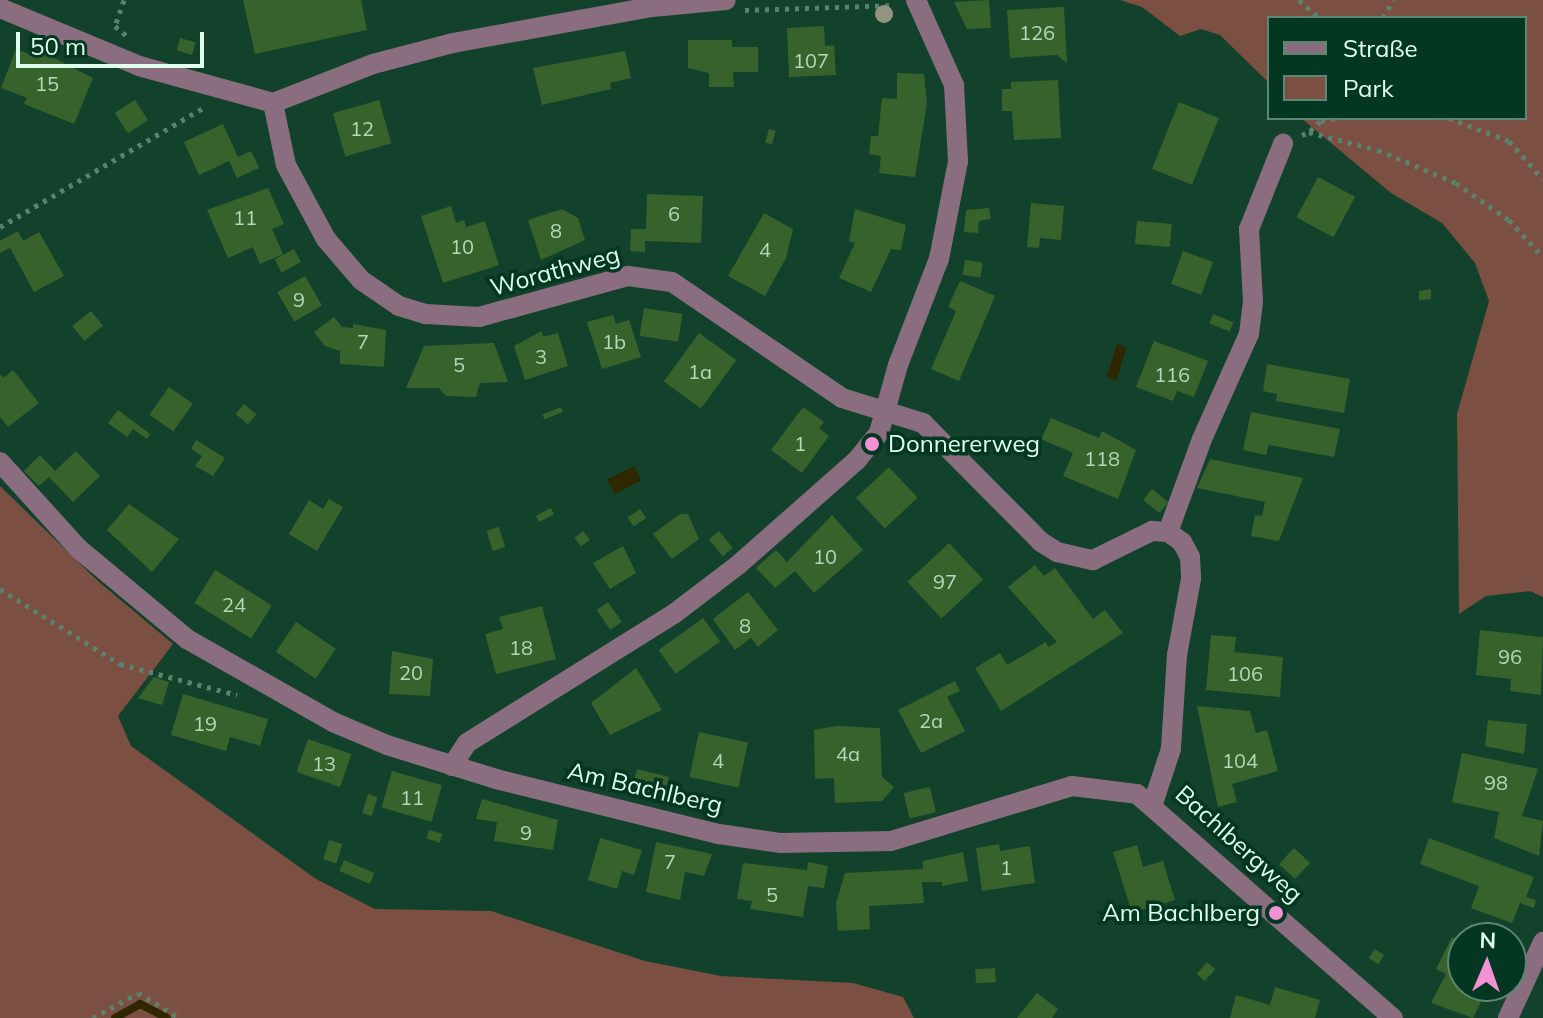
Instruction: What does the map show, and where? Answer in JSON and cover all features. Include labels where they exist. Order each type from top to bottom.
[{"type":"street","points":[[452,766],[467,743],[675,613],[759,548],[872,444],[939,259],[959,148],[954,85],[916,0]]},
{"type":"street","points":[[0,8],[139,66],[273,103],[373,64],[453,43],[639,9],[729,5]]},
{"type":"street","name":"Worathweg","points":[[273,103],[290,175],[326,239],[361,280],[399,306],[426,314],[479,317],[628,276],[658,278],[692,292],[842,398],[887,409]]},
{"type":"street","points":[[887,409],[923,423],[1041,542],[1057,552],[1093,560],[1152,531],[1168,532],[1202,439],[1249,334],[1253,301],[1249,229],[1283,144]]},
{"type":"street","name":"Am Bachlberg","points":[[0,462],[39,509],[129,594],[187,639],[271,689],[346,728],[452,766],[719,834],[781,843],[891,841],[1072,786],[1110,787],[1153,803]]},
{"type":"street","name":"Bachlbergweg","points":[[1168,532],[1182,542],[1190,557],[1191,579],[1177,655],[1171,749],[1153,803],[1393,1018]]},
{"type":"street","points":[[1508,1018],[1543,942]]},
{"type":"path","points":[[124,0],[115,26],[136,46],[139,66]]},
{"type":"path","points":[[1299,0],[1318,16]]},
{"type":"path","points":[[729,5],[892,5]]},
{"type":"path","points":[[0,227],[232,91]]},
{"type":"path","points":[[1283,144],[1326,120]]},
{"type":"path","points":[[1454,120],[1509,141],[1543,179]]},
{"type":"path","points":[[1309,132],[1378,150],[1456,183],[1509,220],[1543,257]]},
{"type":"path","points":[[0,589],[120,664],[251,698],[271,689]]},
{"type":"path","points":[[93,1018],[138,993],[180,1018]]},
{"type":"green space","points":[[1120,0],[1543,0],[1543,597],[1530,591],[1486,596],[1459,614],[1457,414],[1489,301],[1475,263],[1442,223],[1391,193],[1303,120],[1527,120],[1527,16],[1267,16],[1267,81],[1220,35],[1201,29],[1180,36],[1142,7]]},
{"type":"green space","points":[[0,486],[99,582],[173,644],[118,716],[131,746],[316,879],[375,909],[491,911],[645,961],[721,976],[853,983],[903,997],[914,1018],[0,1018]]},
{"type":"shaded area","points":[[1117,344],[1127,347],[1116,380],[1107,377]]},
{"type":"shaded area","points":[[634,466],[641,480],[615,494],[607,480]]},
{"type":"building","points":[[243,0],[361,0],[367,30],[255,54]]},
{"type":"building","points":[[989,0],[991,28],[967,29],[954,2]]},
{"type":"building","points":[[1064,7],[1067,63],[1057,55],[1010,58],[1007,10]]},
{"type":"building","points":[[824,26],[825,46],[834,45],[836,75],[789,77],[787,28]]},
{"type":"building","points":[[180,38],[195,42],[192,55],[177,51]]},
{"type":"building","points":[[688,40],[732,40],[732,47],[758,47],[758,72],[733,72],[734,87],[709,87],[709,73],[688,68]]},
{"type":"building","points":[[16,49],[34,56],[37,49],[93,78],[74,124],[24,104],[27,98],[1,88]]},
{"type":"building","points":[[625,51],[631,78],[610,83],[611,89],[542,105],[533,68]]},
{"type":"building","points":[[897,73],[924,74],[927,103],[915,177],[879,173],[881,156],[869,154],[871,136],[878,136],[882,98],[897,99]]},
{"type":"building","points":[[1058,80],[1061,138],[1014,140],[1012,111],[1002,111],[1002,89],[1011,89],[1011,82]]},
{"type":"building","points":[[135,100],[148,120],[128,133],[115,113]]},
{"type":"building","points":[[379,100],[391,143],[345,156],[333,113]]},
{"type":"building","points":[[1179,102],[1219,118],[1192,185],[1152,169]]},
{"type":"building","points":[[223,124],[238,157],[251,151],[259,168],[237,178],[229,161],[199,175],[184,142]]},
{"type":"building","points":[[769,129],[776,131],[772,144],[765,142]]},
{"type":"building","points":[[1318,177],[1355,197],[1333,237],[1296,218]]},
{"type":"building","points":[[268,188],[284,224],[272,229],[283,254],[260,264],[253,247],[228,258],[207,210]]},
{"type":"building","points":[[647,194],[703,196],[701,243],[645,241],[645,252],[630,251],[631,229],[646,229]]},
{"type":"building","points":[[1031,203],[1064,206],[1061,240],[1040,238],[1039,248],[1027,247]]},
{"type":"building","points":[[451,206],[456,223],[464,220],[466,227],[485,221],[499,265],[443,283],[421,216]]},
{"type":"building","points":[[989,208],[991,219],[979,221],[978,233],[964,232],[966,210]]},
{"type":"building","points":[[562,209],[578,218],[585,240],[541,260],[528,220]]},
{"type":"building","points":[[855,209],[906,225],[901,250],[891,249],[871,292],[839,278],[855,243],[849,241]]},
{"type":"building","points":[[764,213],[793,229],[786,258],[765,296],[728,276]]},
{"type":"building","points":[[1137,221],[1172,224],[1170,247],[1135,244]]},
{"type":"building","points":[[18,231],[23,241],[39,232],[64,276],[34,292],[10,248],[0,253],[0,241]]},
{"type":"building","points":[[294,249],[301,262],[282,273],[275,259]]},
{"type":"building","points":[[1183,251],[1213,262],[1201,295],[1171,284]]},
{"type":"building","points":[[965,260],[983,263],[980,278],[963,275]]},
{"type":"building","points":[[305,276],[322,305],[294,321],[277,292]]},
{"type":"building","points":[[960,281],[995,296],[959,381],[931,369],[956,311],[948,307]]},
{"type":"building","points":[[1431,289],[1431,299],[1419,300],[1419,291]]},
{"type":"building","points":[[644,308],[683,314],[678,342],[640,336]]},
{"type":"building","points":[[91,311],[103,326],[84,341],[72,326]]},
{"type":"building","points":[[1213,314],[1233,322],[1230,332],[1209,323]]},
{"type":"building","points":[[613,315],[616,324],[629,320],[641,357],[602,369],[587,322]]},
{"type":"building","points":[[334,317],[342,327],[353,328],[353,324],[386,330],[384,367],[340,364],[340,351],[325,346],[314,332]]},
{"type":"building","points":[[542,331],[543,337],[558,333],[568,366],[525,380],[514,346]]},
{"type":"building","points":[[699,333],[736,360],[701,409],[664,382]]},
{"type":"building","points":[[1154,341],[1208,361],[1194,397],[1177,391],[1173,401],[1136,387]]},
{"type":"building","points":[[494,343],[508,382],[480,383],[476,397],[446,396],[439,388],[406,388],[424,346]]},
{"type":"building","points":[[1267,364],[1350,379],[1344,413],[1276,401],[1277,394],[1263,391]]},
{"type":"building","points":[[13,370],[39,403],[8,427],[0,417],[0,374],[3,378]]},
{"type":"building","points":[[169,387],[193,404],[173,431],[149,415]]},
{"type":"building","points":[[244,404],[256,414],[248,424],[236,414]]},
{"type":"building","points":[[561,407],[563,412],[544,419],[542,414]]},
{"type":"building","points":[[803,407],[824,422],[819,428],[829,436],[802,473],[771,450]]},
{"type":"building","points":[[118,410],[150,434],[147,439],[133,429],[127,437],[108,423]]},
{"type":"building","points":[[1251,412],[1340,429],[1334,457],[1269,445],[1266,455],[1243,450]]},
{"type":"building","points":[[1051,418],[1099,438],[1102,431],[1136,450],[1118,499],[1063,476],[1073,453],[1041,439]]},
{"type":"building","points":[[196,440],[225,458],[213,476],[195,466],[202,456],[191,449]]},
{"type":"building","points":[[76,451],[100,476],[73,502],[49,477],[39,486],[24,471],[40,455],[55,471]]},
{"type":"building","points":[[1210,459],[1303,478],[1279,541],[1251,536],[1255,515],[1262,516],[1265,502],[1197,488]]},
{"type":"building","points":[[889,467],[918,498],[885,528],[856,498]]},
{"type":"building","points":[[1152,489],[1168,502],[1160,513],[1143,500]]},
{"type":"building","points":[[329,499],[343,507],[317,551],[289,534],[309,500],[323,509]]},
{"type":"building","points":[[129,504],[179,539],[152,572],[107,530]]},
{"type":"building","points":[[551,508],[554,514],[539,522],[536,516]]},
{"type":"building","points":[[640,509],[646,518],[634,527],[628,517]]},
{"type":"building","points":[[680,514],[688,514],[699,539],[672,559],[653,534]]},
{"type":"building","points":[[832,515],[863,550],[814,593],[795,571],[775,588],[756,568],[776,550],[787,562]]},
{"type":"building","points":[[499,527],[505,547],[493,551],[487,531]]},
{"type":"building","points":[[583,531],[590,540],[581,546],[574,538]]},
{"type":"building","points":[[719,531],[733,548],[723,556],[709,539]]},
{"type":"building","points":[[949,543],[983,580],[941,618],[907,582]]},
{"type":"building","points":[[623,546],[636,573],[610,589],[593,563]]},
{"type":"building","points":[[1035,565],[1044,576],[1055,568],[1093,619],[1105,610],[1123,633],[1001,711],[975,668],[1000,653],[1007,665],[1046,642],[1048,647],[1057,642],[1008,587]]},
{"type":"building","points":[[215,570],[272,606],[251,639],[194,603]]},
{"type":"building","points":[[748,592],[778,630],[758,647],[751,638],[735,650],[713,619]]},
{"type":"building","points":[[608,602],[622,622],[610,630],[597,610]]},
{"type":"building","points":[[542,606],[556,659],[496,674],[485,634],[503,629],[499,617]]},
{"type":"building","points":[[703,618],[720,641],[676,674],[659,650]]},
{"type":"building","points":[[296,622],[336,649],[316,679],[276,652]]},
{"type":"building","points":[[1480,630],[1543,637],[1541,695],[1510,691],[1511,679],[1476,675]]},
{"type":"building","points":[[1211,635],[1236,637],[1234,652],[1283,657],[1280,697],[1206,690]]},
{"type":"building","points":[[392,651],[433,659],[430,696],[389,694]]},
{"type":"building","points":[[636,668],[662,710],[610,735],[591,703]]},
{"type":"building","points":[[154,677],[169,682],[162,705],[138,698]]},
{"type":"building","points":[[955,681],[960,691],[947,697],[965,731],[921,753],[898,710]]},
{"type":"building","points":[[183,694],[268,719],[260,746],[230,737],[226,751],[171,735]]},
{"type":"building","points":[[1197,706],[1250,711],[1256,733],[1267,730],[1278,771],[1232,784],[1237,802],[1218,807]]},
{"type":"building","points":[[1488,720],[1527,724],[1524,754],[1485,746]]},
{"type":"building","points":[[837,726],[880,728],[882,777],[894,787],[882,801],[835,803],[834,778],[815,779],[814,730]]},
{"type":"building","points":[[699,732],[748,742],[738,787],[689,777]]},
{"type":"building","points":[[308,739],[351,754],[340,787],[297,772]]},
{"type":"building","points":[[1462,753],[1538,769],[1522,816],[1543,821],[1539,856],[1494,838],[1499,812],[1452,802]]},
{"type":"building","points":[[637,769],[669,777],[663,800],[631,792]]},
{"type":"building","points":[[392,771],[442,785],[432,822],[382,808]]},
{"type":"building","points":[[930,787],[936,812],[910,818],[904,793]]},
{"type":"building","points":[[368,794],[378,797],[372,816],[362,813]]},
{"type":"building","points":[[482,799],[558,820],[553,850],[494,841],[497,822],[476,819]]},
{"type":"building","points":[[429,830],[442,834],[440,843],[426,839]]},
{"type":"building","points":[[600,838],[642,850],[634,875],[622,871],[617,889],[588,880]]},
{"type":"building","points":[[1429,838],[1534,877],[1526,897],[1536,900],[1534,908],[1520,903],[1512,922],[1509,922],[1471,908],[1479,886],[1420,864]]},
{"type":"building","points":[[329,840],[342,844],[337,863],[323,859]]},
{"type":"building","points":[[656,842],[712,854],[704,876],[685,872],[680,900],[646,892]]},
{"type":"building","points":[[999,844],[1000,851],[1030,846],[1035,883],[982,891],[976,848]]},
{"type":"building","points":[[1137,845],[1143,867],[1163,861],[1175,900],[1132,913],[1113,852]]},
{"type":"building","points":[[1294,848],[1310,863],[1295,879],[1279,864]]},
{"type":"building","points":[[963,852],[968,881],[942,886],[942,882],[922,882],[924,903],[869,906],[870,929],[838,931],[836,903],[845,873],[923,869],[923,861]]},
{"type":"building","points":[[344,860],[374,873],[370,884],[339,871]]},
{"type":"building","points":[[808,862],[828,866],[824,888],[808,886],[803,917],[750,909],[752,901],[737,899],[743,863],[807,870]]},
{"type":"building","points":[[1447,947],[1447,1002],[1481,1002],[1473,1018],[1431,1003],[1446,974],[1436,969]]},
{"type":"building","points":[[1375,949],[1384,955],[1378,964],[1369,958]]},
{"type":"building","points":[[1207,962],[1215,969],[1205,981],[1197,974]]},
{"type":"building","points":[[995,968],[996,982],[976,983],[975,969]]},
{"type":"building","points":[[1275,987],[1320,1000],[1315,1018],[1230,1018],[1236,995],[1270,1005]]},
{"type":"building","points":[[1037,993],[1058,1009],[1052,1018],[1017,1018]]},
{"type":"waterway","points":[[115,1018],[140,1004],[167,1018]]},
{"type":"place","name":"Donnererweg","points":[[872,444]]},
{"type":"place","name":"Am Bachlberg","points":[[1276,913]]}]
